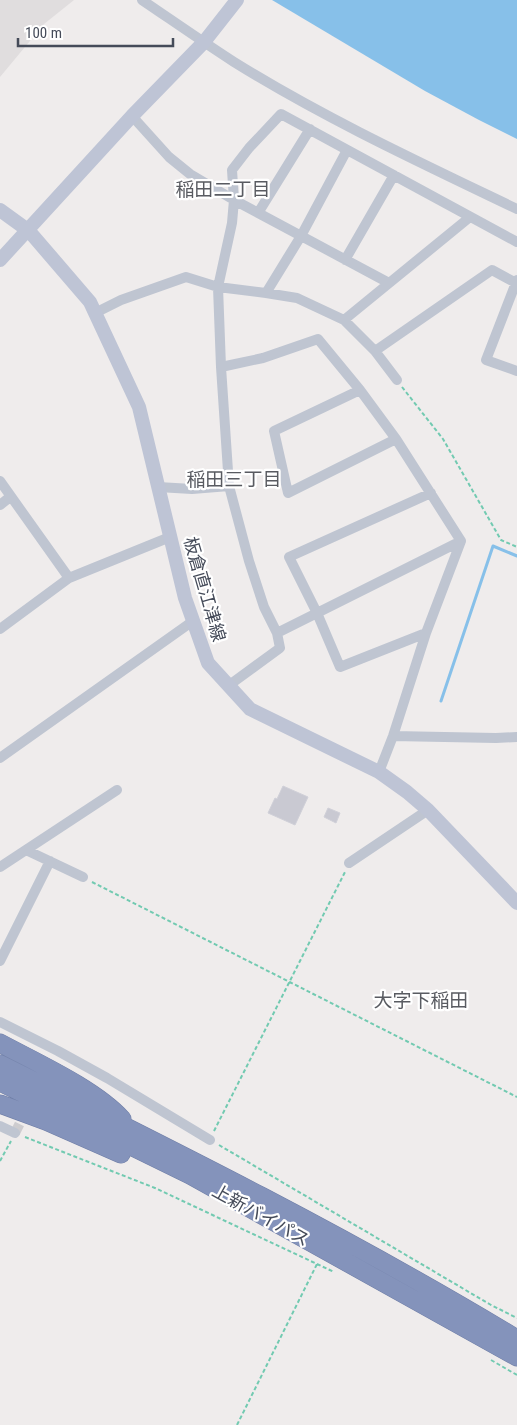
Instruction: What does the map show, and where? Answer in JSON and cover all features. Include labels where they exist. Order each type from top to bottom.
[{"type":"highway","points":[[0,1043],[69,1080],[110,1106],[131,1129]]},
{"type":"highway","name":"上新バイパス","points":[[0,1064],[131,1129],[334,1235],[513,1336]]},
{"type":"highway","name":"上新バイパス","points":[[0,1082],[190,1175],[517,1357]]},
{"type":"highway","points":[[0,1104],[46,1121],[246,1206]]},
{"type":"main road","points":[[0,260],[29,231],[132,116],[204,42],[237,0]]},
{"type":"main road","name":"板倉直江津線","points":[[0,210],[29,231],[90,302],[139,407],[185,598],[208,663],[250,709],[378,772],[406,792],[428,810],[517,903]]},
{"type":"street","points":[[142,0],[204,42],[282,90],[398,152],[517,209]]},
{"type":"street","points":[[228,686],[280,648],[277,633],[261,598],[229,486],[218,287],[232,223],[234,200],[232,170],[249,148],[281,114],[517,242]]},
{"type":"street","points":[[132,116],[169,157],[183,168],[258,214],[389,283]]},
{"type":"street","points":[[258,214],[310,129]]},
{"type":"street","points":[[266,293],[302,236],[347,150]]},
{"type":"street","points":[[345,260],[394,175]]},
{"type":"street","points":[[344,320],[470,217]]},
{"type":"street","points":[[375,351],[492,270],[517,282],[486,360],[517,371]]},
{"type":"street","points":[[95,313],[122,300],[186,277],[218,287],[297,298],[344,320],[375,351],[397,380]]},
{"type":"street","points":[[221,367],[263,358],[318,339],[360,390],[396,439],[461,541]]},
{"type":"street","points":[[360,390],[274,432],[288,493],[396,439]]},
{"type":"street","points":[[0,481],[68,578]]},
{"type":"street","points":[[158,487],[192,489],[229,486]]},
{"type":"street","points":[[426,633],[340,668],[317,613],[289,557],[431,494]]},
{"type":"street","points":[[0,506],[10,497]]},
{"type":"street","points":[[0,628],[68,578],[170,538]]},
{"type":"street","points":[[277,633],[461,541]]},
{"type":"street","points":[[378,772],[393,736],[426,633],[461,541]]},
{"type":"street","points":[[0,758],[192,621]]},
{"type":"street","points":[[393,736],[517,737]]},
{"type":"street","points":[[0,867],[117,790]]},
{"type":"street","points":[[349,864],[428,810]]},
{"type":"street","points":[[26,850],[83,877]]},
{"type":"street","points":[[0,961],[50,861]]},
{"type":"street","points":[[0,1022],[107,1078],[210,1140]]},
{"type":"street","points":[[0,1126],[15,1133]]},
{"type":"path","points":[[397,380],[443,440],[501,540],[517,547]]},
{"type":"path","points":[[349,864],[210,1140],[491,1305],[517,1318]]},
{"type":"path","points":[[83,877],[517,1097]]},
{"type":"path","points":[[0,1161],[15,1133],[155,1188],[317,1264],[237,1425]]},
{"type":"shaded area","points":[[0,0],[74,0],[44,24],[0,77]]},
{"type":"water","points":[[272,0],[517,0],[517,139],[425,91]]},
{"type":"building","points":[[283,786],[308,797],[295,825],[268,813]]},
{"type":"building","points":[[328,808],[340,813],[336,823],[324,817]]},
{"type":"waterway","points":[[441,701],[493,546],[517,556]]},
{"type":"tunnel","points":[[15,1133],[27,1109]]},
{"type":"district","name":"稲田二丁目","points":[[223,189]]},
{"type":"district","name":"稲田三丁目","points":[[234,479]]},
{"type":"district","name":"大字下稲田","points":[[421,1000]]}]
